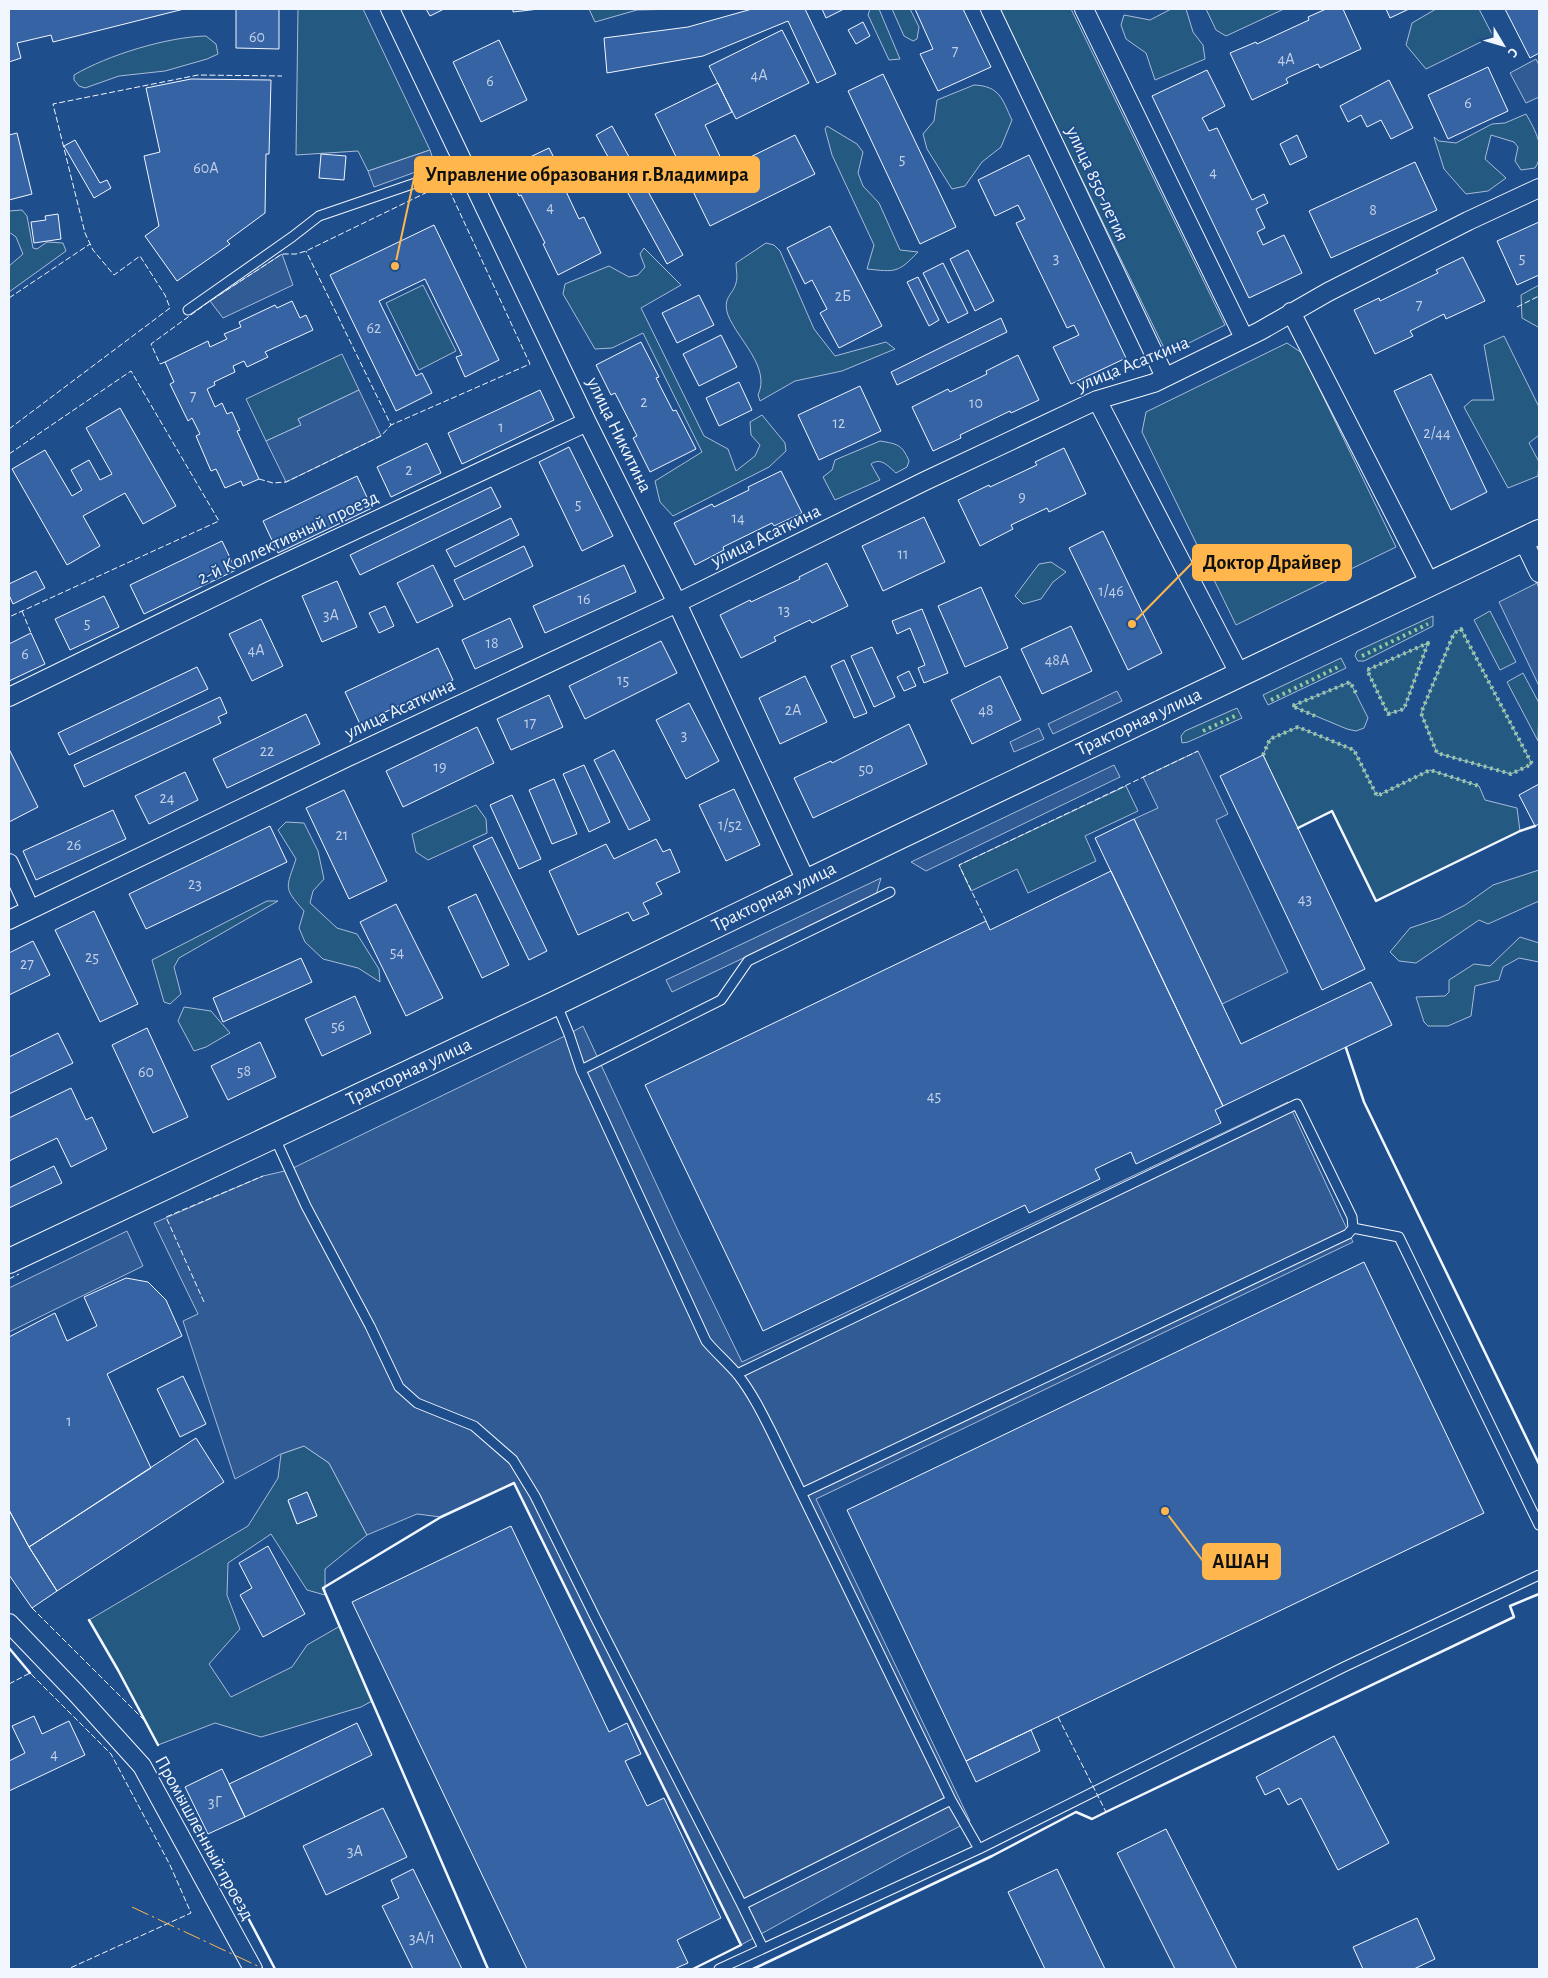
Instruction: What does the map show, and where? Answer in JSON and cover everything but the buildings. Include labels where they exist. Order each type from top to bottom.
[{"type":"main road","name":"Тракторная улица","points":[[9,1261],[556,1004],[806,882],[1531,536]]},
{"type":"street","name":"улица Никитина","points":[[390,9],[677,603],[806,882]]},
{"type":"street","name":"улица 850-летия","points":[[990,9],[1165,377]]},
{"type":"street","points":[[1084,9],[1244,338]]},
{"type":"street","name":"улица Асаткина","points":[[9,920],[340,760],[677,603],[925,481],[1097,400],[1154,383],[1468,221],[1539,188]]},
{"type":"street","points":[[1291,312],[1430,584]]},
{"type":"street","points":[[1097,400],[1240,674]]},
{"type":"street","name":"2-й Коллективный проезд","points":[[9,697],[264,572],[588,422]]},
{"type":"street","points":[[1531,536],[1539,573]]},
{"type":"street","points":[[9,863],[30,909]]},
{"type":"street","name":"Промышленный проезд","points":[[9,1623],[76,1692],[142,1766],[252,1969]]},
{"type":"lane","points":[[188,310],[286,242],[319,216],[465,166]]},
{"type":"lane","points":[[580,1070],[721,1000],[748,961],[890,892]]},
{"type":"lane","points":[[556,1004],[569,1034],[580,1070],[706,1341],[737,1374],[751,1394],[802,1494],[951,1800],[979,1849]]},
{"type":"lane","points":[[737,1374],[1297,1104],[1352,1217],[1353,1228],[1348,1234],[802,1494]]},
{"type":"lane","points":[[274,1136],[306,1206],[370,1326],[399,1388],[418,1403],[474,1426],[513,1460],[518,1467],[535,1496],[763,1948]]},
{"type":"lane","points":[[1353,1228],[1399,1237],[1539,1526]]},
{"type":"lane","points":[[719,1969],[979,1849],[1344,1667],[1539,1575]]},
{"type":"lane","points":[[742,1905],[951,1800]]},
{"type":"shaded area","points":[[298,9],[363,9],[430,150],[368,171],[358,151],[296,155]]},
{"type":"shaded area","points":[[589,9],[682,9],[637,10],[595,22]]},
{"type":"shaded area","points":[[870,9],[879,9],[900,59],[889,60],[868,15]]},
{"type":"shaded area","points":[[892,9],[910,9],[919,27],[917,39],[913,41],[904,36]]},
{"type":"shaded area","points":[[999,9],[1071,9],[1225,325],[1167,354]]},
{"type":"shaded area","points":[[1171,9],[1186,9],[1193,32],[1203,45],[1205,59],[1155,80],[1146,53],[1126,39],[1121,25],[1124,15],[1150,20]]},
{"type":"shaded area","points":[[1206,9],[1284,9],[1226,36],[1216,30]]},
{"type":"shaded area","points":[[1436,9],[1479,9],[1493,36],[1426,69],[1406,45],[1412,23]]},
{"type":"shaded area","points":[[206,36],[216,44],[218,54],[207,59],[165,71],[119,76],[85,88],[79,86],[74,80],[74,75],[88,68],[138,48],[191,37]]},
{"type":"shaded area","points":[[1536,59],[1539,65],[1539,97],[1526,103],[1510,73]]},
{"type":"shaded area","points":[[974,85],[990,88],[995,91],[1012,120],[1001,147],[982,162],[965,186],[952,189],[927,149],[923,134],[934,121],[937,100]]},
{"type":"shaded area","points":[[1526,114],[1536,133],[1540,147],[1540,154],[1535,168],[1521,170],[1515,161],[1518,147],[1514,142],[1491,135],[1485,159],[1506,178],[1488,191],[1466,194],[1444,169],[1434,137],[1439,141],[1456,143],[1492,124],[1505,123]]},
{"type":"shaded area","points":[[827,126],[857,144],[863,152],[858,173],[863,186],[879,203],[900,250],[918,252],[906,264],[896,270],[867,269],[874,245],[832,155],[825,129]]},
{"type":"shaded area","points":[[430,150],[435,165],[374,187],[368,171]]},
{"type":"shaded area","points":[[22,210],[27,216],[33,248],[37,249],[47,242],[63,243],[66,251],[9,292],[9,266],[23,254],[16,237],[9,232],[9,211]]},
{"type":"shaded area","points":[[766,243],[774,245],[780,251],[814,329],[835,356],[886,342],[895,349],[842,371],[795,381],[760,401],[758,395],[761,385],[757,364],[728,315],[726,304],[737,281],[736,263]]},
{"type":"shaded area","points":[[644,248],[681,285],[641,308],[704,436],[728,449],[736,471],[755,456],[760,445],[751,435],[750,422],[762,415],[785,443],[786,451],[769,467],[673,516],[660,502],[655,481],[702,452],[643,333],[612,348],[595,349],[563,294],[565,284],[609,266],[629,277],[638,275],[645,267],[640,254]]},
{"type":"shaded area","points":[[282,254],[293,285],[223,318],[210,301]]},
{"type":"shaded area","points":[[423,285],[456,351],[419,370],[386,303]]},
{"type":"shaded area","points":[[1539,285],[1538,327],[1522,318],[1521,295]]},
{"type":"shaded area","points":[[1504,336],[1539,407],[1539,435],[1529,443],[1539,462],[1538,476],[1508,488],[1464,407],[1472,400],[1494,400],[1484,345]]},
{"type":"shaded area","points":[[1287,343],[1302,353],[1396,547],[1236,625],[1142,432],[1146,412]]},
{"type":"shaded area","points":[[342,354],[359,390],[298,419],[301,425],[266,441],[246,399]]},
{"type":"shaded area","points":[[359,390],[381,436],[286,482],[266,441],[301,425],[298,419]]},
{"type":"shaded area","points":[[880,441],[895,444],[901,448],[909,461],[907,467],[896,473],[884,463],[875,462],[871,464],[880,480],[835,500],[823,477],[832,470],[835,460]]},
{"type":"shaded area","points":[[1051,562],[1066,572],[1053,582],[1041,599],[1023,604],[1015,596],[1039,564]]},
{"type":"shaded area","points":[[1537,583],[1539,589],[1539,686],[1499,602]]},
{"type":"shaded area","points":[[1490,611],[1516,662],[1500,670],[1474,620]]},
{"type":"shaded area","points":[[1433,616],[1433,626],[1364,661],[1358,661],[1355,656],[1357,651]]},
{"type":"shaded area","points":[[1461,629],[1532,764],[1511,774],[1437,753],[1421,713],[1454,633]]},
{"type":"shaded area","points":[[1428,643],[1404,709],[1388,714],[1367,670]]},
{"type":"shaded area","points":[[1341,658],[1346,668],[1268,705],[1263,695]]},
{"type":"shaded area","points":[[1523,673],[1539,703],[1538,741],[1507,682]]},
{"type":"shaded area","points":[[1350,682],[1368,718],[1364,728],[1356,731],[1347,729],[1292,706]]},
{"type":"shaded area","points":[[1117,691],[1122,701],[1053,734],[1048,724]]},
{"type":"shaded area","points":[[1237,708],[1242,718],[1182,743],[1181,736],[1185,731]]},
{"type":"shaded area","points":[[1298,727],[1354,750],[1377,796],[1430,770],[1479,786],[1485,800],[1517,808],[1520,831],[1376,901],[1332,812],[1298,828],[1263,755],[1270,739]]},
{"type":"shaded area","points":[[1039,728],[1044,739],[1014,752],[1010,742]]},
{"type":"shaded area","points":[[1198,751],[1228,814],[1216,820],[1288,972],[1222,1004],[1134,819],[1158,808],[1143,777]]},
{"type":"shaded area","points":[[1114,765],[1120,777],[926,871],[911,862]]},
{"type":"shaded area","points":[[1126,786],[1138,811],[1085,836],[1096,861],[1028,893],[1017,869],[971,891],[959,865]]},
{"type":"shaded area","points":[[476,805],[486,819],[487,833],[428,860],[416,852],[412,834]]},
{"type":"shaded area","points":[[286,822],[304,823],[318,851],[324,879],[313,891],[310,903],[337,928],[357,934],[379,969],[380,982],[358,968],[323,959],[305,942],[299,928],[304,911],[292,897],[288,887],[296,859],[278,830]]},
{"type":"shaded area","points":[[1539,870],[1539,901],[1488,924],[1479,920],[1416,963],[1399,961],[1390,952],[1410,928],[1440,918],[1465,905],[1493,885]]},
{"type":"shaded area","points":[[881,878],[876,895],[672,992],[666,980]]},
{"type":"shaded area","points":[[267,901],[278,901],[179,958],[174,967],[181,994],[170,1004],[164,1002],[152,960]]},
{"type":"shaded area","points":[[1520,937],[1539,943],[1539,962],[1519,958],[1503,967],[1499,980],[1475,986],[1471,1016],[1448,1026],[1428,1026],[1424,1022],[1416,997],[1445,996],[1449,992],[1449,980],[1474,964],[1490,966]]},
{"type":"shaded area","points":[[184,1007],[211,1011],[230,1033],[206,1047],[194,1051],[178,1021]]},
{"type":"shaded area","points":[[583,1026],[680,1235],[742,1362],[1288,1102],[1353,1242],[816,1499],[970,1821],[904,1855],[741,1945],[514,1483],[441,1517],[417,1514],[367,1535],[329,1463],[304,1446],[281,1454],[235,1479],[183,1321],[198,1314],[154,1223],[263,1176],[289,1170]]},
{"type":"shaded area","points":[[127,1231],[143,1266],[9,1332],[9,1288]]},
{"type":"shaded area","points":[[304,1446],[329,1463],[367,1535],[325,1569],[325,1595],[307,1590],[271,1534],[228,1563],[227,1595],[240,1629],[209,1664],[231,1697],[292,1667],[307,1645],[340,1626],[372,1701],[361,1707],[261,1737],[215,1723],[158,1745],[89,1620],[248,1526],[278,1478],[281,1454]],"holes":[[[307,1492],[317,1516],[297,1524],[288,1501]]]},
{"type":"hedge","points":[[1362,656],[1428,624]]},
{"type":"hedge","points":[[1461,629],[1532,764],[1511,774],[1437,753],[1421,713],[1454,633],[1461,629]]},
{"type":"hedge","points":[[1428,643],[1404,709],[1388,714],[1367,670],[1428,643]]},
{"type":"hedge","points":[[1271,700],[1340,666]]},
{"type":"hedge","points":[[1315,716],[1292,706],[1350,682],[1357,695]]},
{"type":"hedge","points":[[1203,731],[1237,715]]},
{"type":"hedge","points":[[1263,755],[1270,739],[1298,727],[1354,750],[1377,796],[1430,770],[1479,786]]},
{"type":"fence","points":[[9,429],[170,308],[165,295],[140,256],[114,275],[93,250],[85,233],[53,104],[198,75],[282,76]]},
{"type":"fence","points":[[165,362],[160,364],[151,344],[210,301],[282,254],[296,254],[306,251],[446,183],[530,364],[391,425],[306,251]]},
{"type":"fence","points":[[9,298],[90,244]]},
{"type":"fence","points":[[1517,307],[1539,296]]},
{"type":"fence","points":[[9,454],[131,371],[219,521],[9,617]]},
{"type":"fence","points":[[259,479],[273,483],[286,482],[381,436],[391,425]]},
{"type":"fence","points":[[22,611],[31,633]]},
{"type":"fence","points":[[986,921],[959,865],[1198,751]]},
{"type":"fence","points":[[204,1302],[166,1217],[263,1176]]},
{"type":"fence","points":[[9,1279],[19,1274]]},
{"type":"fence","points":[[32,1608],[148,1724]]},
{"type":"fence","points":[[9,1684],[30,1673],[111,1754],[170,1865],[191,1913],[68,1969]]},
{"type":"fence","points":[[1058,1717],[1106,1812]]},
{"type":"wall","points":[[1298,828],[1332,811],[1376,901],[1520,831],[1535,826]]},
{"type":"wall","points":[[1346,1048],[1364,1102],[1539,1464]]},
{"type":"wall","points":[[488,1969],[323,1588],[441,1517],[514,1483],[741,1945],[693,1969]]},
{"type":"wall","points":[[753,1969],[992,1856],[1076,1812],[1092,1819],[1514,1617],[1510,1606],[1539,1594]]},
{"type":"wall","points":[[89,1620],[158,1745]]},
{"type":"wall","points":[[9,1648],[30,1673]]},
{"type":"wall","points":[[179,1788],[215,1857]]},
{"type":"wall","points":[[223,1870],[275,1969]]},
{"type":"power","points":[[132,1907],[264,1969]]},
{"type":"place","name":"Управление образования г.Владимира","points":[[395,266]]},
{"type":"place","name":"Доктор Драйвер","points":[[1132,624]]},
{"type":"place","name":"АШАН","points":[[1165,1511]]}]
